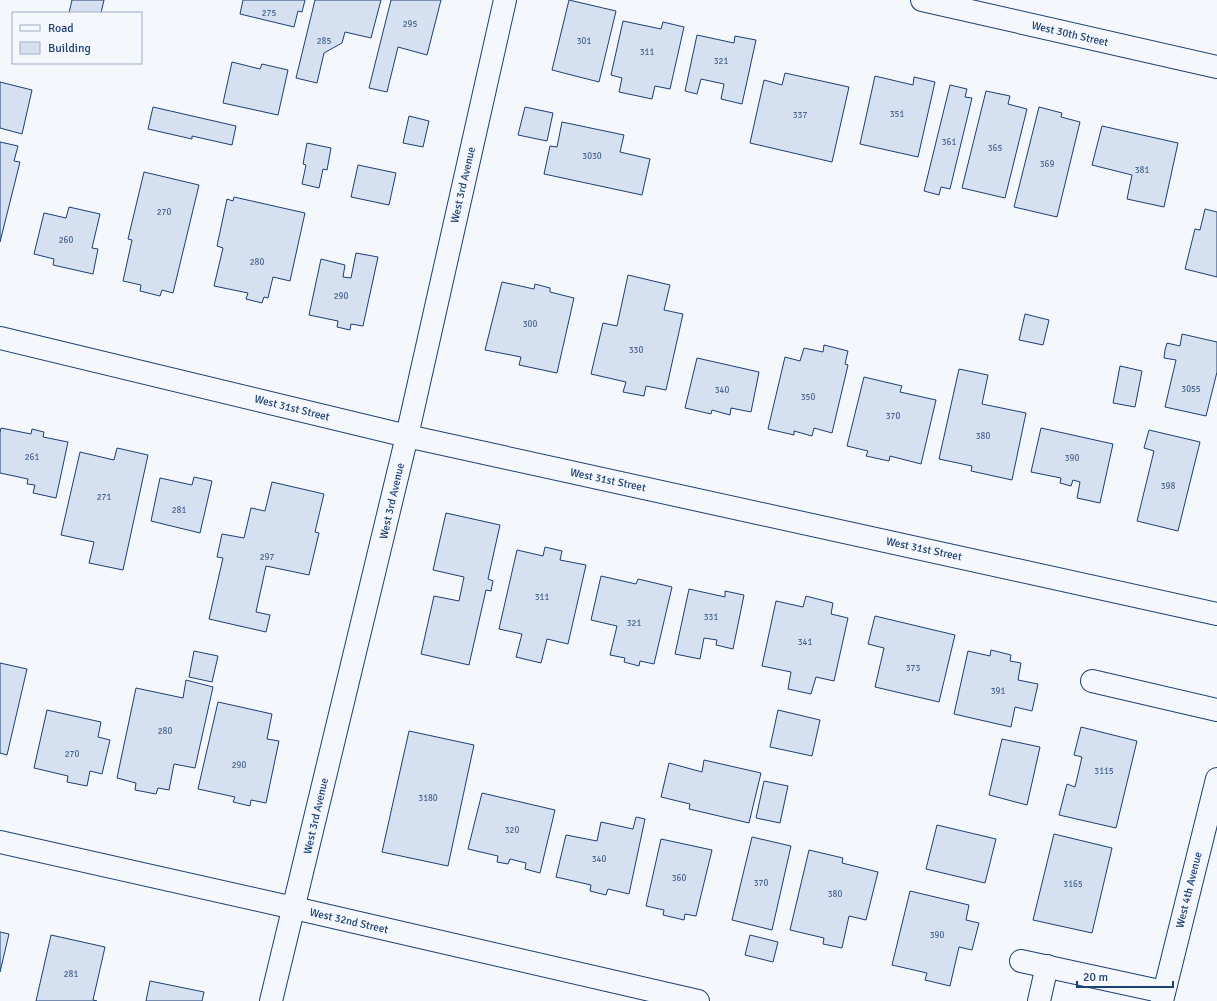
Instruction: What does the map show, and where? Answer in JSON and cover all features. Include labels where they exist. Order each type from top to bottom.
[{"type":"street","name":"West 3rd Avenue","points":[[271,1001],[407,436],[505,0]]},
{"type":"street","name":"West 30th Street","points":[[922,0],[1217,67]]},
{"type":"street","name":"West 31st Street","points":[[0,338],[407,436],[1217,614]]},
{"type":"street","points":[[1092,681],[1217,710]]},
{"type":"street","name":"West 4th Avenue","points":[[1163,996],[1217,779]]},
{"type":"street","name":"West 32nd Street","points":[[0,842],[698,1001]]},
{"type":"street","points":[[1021,961],[1047,966],[1163,996]]},
{"type":"street","points":[[1039,1001],[1047,966]]},
{"type":"building","points":[[72,0],[104,0],[101,12],[69,12]]},
{"type":"building","points":[[243,0],[305,0],[302,12],[298,11],[294,27],[240,14]]},
{"type":"building","points":[[315,0],[381,0],[371,38],[345,32],[342,43],[324,53],[317,83],[296,78]]},
{"type":"building","points":[[391,0],[441,0],[427,55],[398,47],[387,92],[369,88]]},
{"type":"building","points":[[569,0],[616,11],[599,82],[552,70]]},
{"type":"building","points":[[623,21],[661,29],[663,22],[684,27],[670,89],[655,86],[652,99],[619,92],[622,78],[611,75]]},
{"type":"building","points":[[697,35],[734,43],[735,36],[756,40],[742,104],[721,99],[724,84],[701,79],[697,94],[685,91]]},
{"type":"building","points":[[232,62],[260,69],[262,64],[288,70],[278,115],[223,103]]},
{"type":"building","points":[[785,73],[849,87],[832,162],[750,143],[764,80],[782,85]]},
{"type":"building","points":[[875,76],[913,85],[914,77],[935,82],[918,157],[860,144]]},
{"type":"building","points":[[0,82],[32,90],[22,134],[0,128]]},
{"type":"building","points":[[950,85],[967,89],[965,97],[972,98],[950,189],[941,187],[939,195],[924,191]]},
{"type":"building","points":[[986,91],[1010,96],[1008,104],[1027,109],[1005,198],[962,188]]},
{"type":"building","points":[[153,107],[236,126],[232,145],[192,136],[192,139],[148,129]]},
{"type":"building","points":[[525,107],[553,113],[547,141],[518,135]]},
{"type":"building","points":[[1039,107],[1062,113],[1061,117],[1080,122],[1057,217],[1014,207]]},
{"type":"building","points":[[409,116],[429,121],[423,147],[403,143]]},
{"type":"building","points":[[562,122],[624,135],[620,152],[650,159],[642,195],[544,174],[550,146],[557,147]]},
{"type":"building","points":[[1102,126],[1178,143],[1164,207],[1127,199],[1132,175],[1092,165]]},
{"type":"building","points":[[0,142],[18,146],[14,161],[20,162],[0,242]]},
{"type":"building","points":[[307,143],[331,148],[327,170],[323,169],[319,188],[302,184],[306,165],[303,164]]},
{"type":"building","points":[[358,165],[396,173],[389,205],[351,197]]},
{"type":"building","points":[[144,172],[199,185],[173,293],[162,290],[160,296],[140,291],[141,285],[123,281],[132,240],[128,239]]},
{"type":"building","points":[[234,197],[305,213],[290,281],[273,277],[268,298],[264,297],[262,303],[246,299],[248,293],[214,286],[223,248],[217,246],[227,199],[233,201]]},
{"type":"building","points":[[69,207],[100,214],[92,248],[98,249],[93,274],[53,265],[54,259],[34,254],[44,213],[66,218]]},
{"type":"building","points":[[1205,209],[1217,212],[1217,277],[1185,269],[1195,229],[1200,230]]},
{"type":"building","points":[[356,253],[378,257],[363,326],[351,324],[350,330],[337,327],[338,321],[309,315],[321,259],[345,265],[343,277],[351,278]]},
{"type":"building","points":[[628,275],[670,285],[664,310],[683,314],[666,390],[646,386],[644,396],[623,392],[626,382],[591,374],[603,323],[617,326]]},
{"type":"building","points":[[502,282],[534,289],[535,284],[550,288],[550,292],[574,298],[557,373],[519,365],[521,357],[485,350]]},
{"type":"building","points":[[1025,314],[1049,320],[1043,345],[1019,340]]},
{"type":"building","points":[[1182,334],[1217,342],[1217,372],[1206,416],[1165,407],[1176,360],[1164,358],[1165,350],[1167,343],[1180,346]]},
{"type":"building","points":[[824,345],[848,351],[845,364],[848,365],[832,433],[814,428],[812,436],[794,431],[794,435],[768,429],[785,357],[800,361],[804,348],[823,352]]},
{"type":"building","points":[[697,358],[759,372],[751,412],[731,408],[730,415],[712,410],[711,414],[685,408]]},
{"type":"building","points":[[1120,366],[1142,371],[1135,407],[1113,403]]},
{"type":"building","points":[[959,369],[988,375],[982,404],[1026,413],[1012,480],[971,471],[972,466],[939,459]]},
{"type":"building","points":[[864,377],[902,386],[900,392],[936,400],[921,464],[890,456],[889,461],[866,456],[868,451],[847,446]]},
{"type":"building","points":[[1,428],[31,434],[32,429],[44,432],[43,437],[68,442],[56,498],[33,493],[35,485],[27,484],[28,479],[0,473]]},
{"type":"building","points":[[1041,428],[1113,444],[1100,503],[1077,498],[1080,482],[1073,480],[1071,486],[1060,483],[1061,478],[1031,472]]},
{"type":"building","points":[[1149,430],[1200,442],[1178,531],[1137,521],[1154,451],[1144,448]]},
{"type":"building","points":[[117,448],[148,455],[123,570],[89,563],[94,542],[61,535],[80,452],[114,460]]},
{"type":"building","points":[[194,477],[212,481],[200,533],[151,521],[160,478],[192,485]]},
{"type":"building","points":[[272,482],[324,494],[315,532],[319,533],[309,575],[266,566],[256,612],[270,615],[266,632],[209,619],[223,558],[217,557],[222,534],[244,538],[251,508],[265,511]]},
{"type":"building","points":[[446,513],[500,525],[488,579],[493,581],[491,591],[486,590],[469,665],[421,654],[434,596],[459,601],[464,577],[433,570]]},
{"type":"building","points":[[545,547],[562,551],[560,560],[586,565],[568,644],[547,639],[541,663],[516,657],[522,634],[499,629],[517,550],[543,556]]},
{"type":"building","points":[[601,576],[636,584],[638,579],[672,587],[654,664],[640,661],[639,666],[624,662],[625,658],[610,655],[617,626],[591,620]]},
{"type":"building","points":[[689,589],[725,597],[725,591],[744,595],[733,649],[716,645],[717,640],[704,638],[700,659],[675,654]]},
{"type":"building","points":[[806,596],[833,603],[831,614],[848,618],[834,681],[816,677],[811,694],[788,689],[791,672],[762,666],[776,601],[803,607]]},
{"type":"building","points":[[875,616],[955,635],[939,702],[875,687],[884,648],[868,644]]},
{"type":"building","points":[[991,650],[1011,655],[1010,661],[1021,663],[1018,680],[1038,684],[1032,711],[1015,707],[1011,727],[954,714],[968,651],[990,656]]},
{"type":"building","points":[[194,651],[218,656],[212,682],[189,677]]},
{"type":"building","points":[[0,663],[27,669],[7,755],[0,753]]},
{"type":"building","points":[[186,680],[213,687],[195,768],[174,764],[169,790],[158,788],[156,794],[135,790],[136,783],[117,778],[136,688],[183,698]]},
{"type":"building","points":[[218,702],[272,714],[267,739],[279,741],[266,803],[251,800],[250,806],[233,802],[235,797],[198,789]]},
{"type":"building","points":[[47,710],[101,722],[98,737],[110,740],[102,774],[90,771],[87,786],[67,782],[68,776],[34,768]]},
{"type":"building","points":[[778,710],[820,720],[812,756],[770,747]]},
{"type":"building","points":[[1081,727],[1137,741],[1116,828],[1059,815],[1067,784],[1075,787],[1082,757],[1074,755]]},
{"type":"building","points":[[409,731],[474,745],[448,866],[382,852]]},
{"type":"building","points":[[1002,739],[1040,747],[1027,805],[989,795]]},
{"type":"building","points":[[704,760],[761,773],[749,823],[689,809],[690,804],[661,797],[669,763],[702,772]]},
{"type":"building","points":[[764,781],[788,786],[780,823],[756,818]]},
{"type":"building","points":[[482,793],[555,810],[540,873],[525,869],[526,863],[510,859],[508,864],[497,862],[498,856],[468,849]]},
{"type":"building","points":[[636,817],[645,819],[629,894],[608,889],[606,895],[590,891],[591,885],[556,877],[566,835],[597,841],[601,822],[633,829]]},
{"type":"building","points":[[937,825],[996,839],[985,883],[926,869]]},
{"type":"building","points":[[1054,834],[1112,848],[1092,933],[1033,920]]},
{"type":"building","points":[[752,837],[791,846],[772,930],[732,920]]},
{"type":"building","points":[[661,839],[712,850],[696,916],[685,914],[684,920],[663,915],[664,910],[646,906]]},
{"type":"building","points":[[809,850],[843,858],[842,863],[878,872],[866,920],[849,916],[842,948],[823,944],[824,938],[790,930]]},
{"type":"building","points":[[910,891],[969,905],[966,920],[979,923],[972,950],[959,947],[950,986],[925,980],[927,973],[892,965]]},
{"type":"building","points":[[0,932],[9,934],[0,972]]},
{"type":"building","points":[[51,935],[105,947],[93,1000],[97,1001],[36,1001]]},
{"type":"building","points":[[750,935],[778,942],[773,962],[745,955]]},
{"type":"building","points":[[150,981],[204,992],[202,1001],[146,1001]]}]
